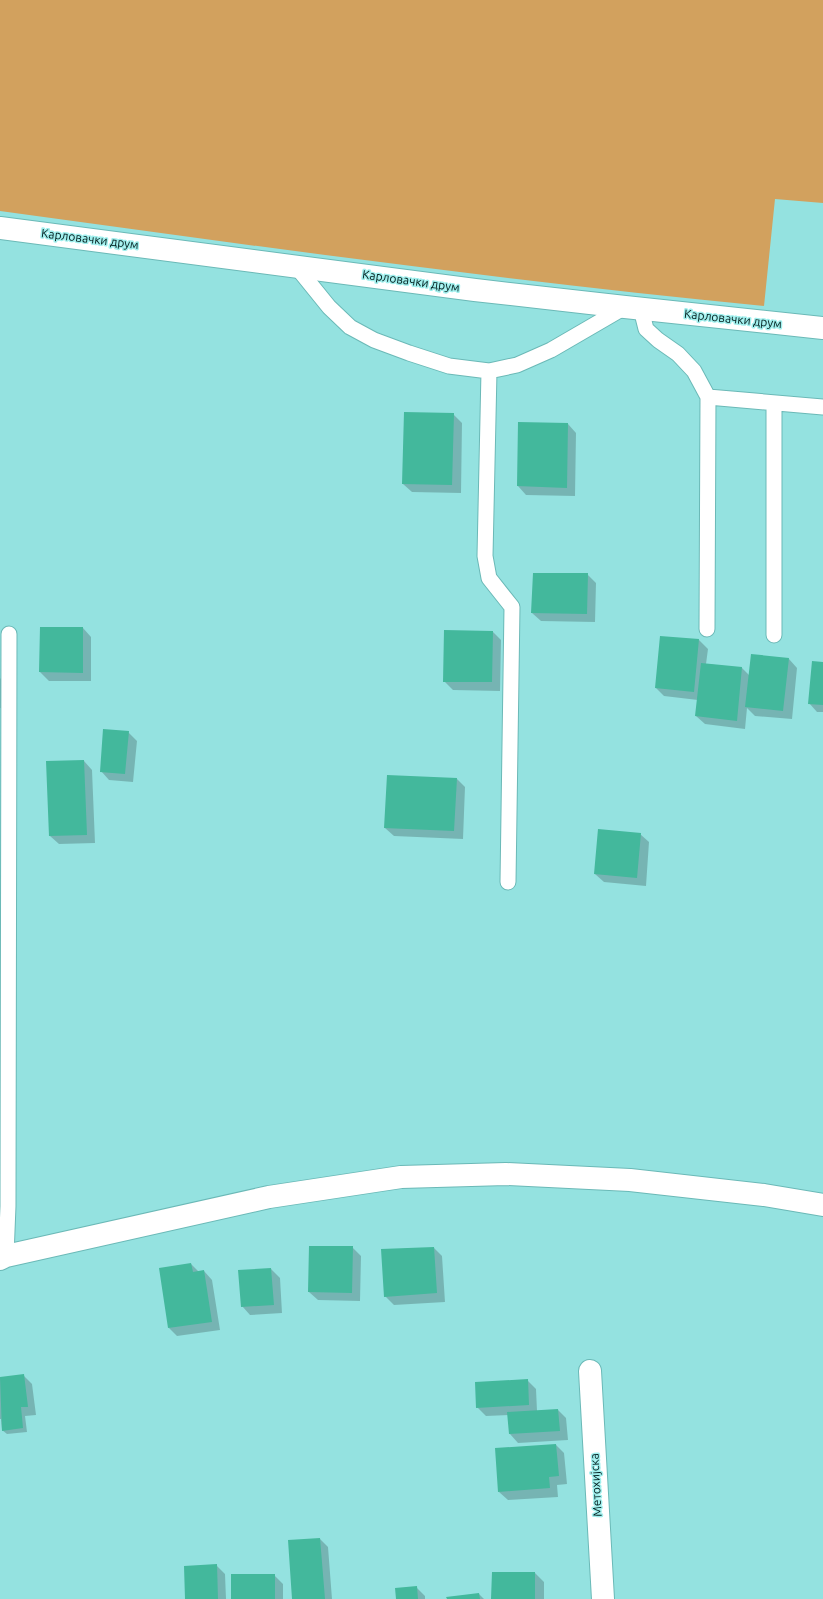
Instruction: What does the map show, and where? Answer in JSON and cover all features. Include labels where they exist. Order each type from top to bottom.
[{"type":"street","name":"Карловачки друм","points":[[0,228],[475,290],[823,328]]},
{"type":"street","points":[[3,1258],[269,1197],[402,1177],[506,1174],[630,1180],[764,1195],[823,1205]]},
{"type":"street","name":"Метохијска","points":[[590,1371],[603,1599]]},
{"type":"lane","points":[[295,266],[329,307],[350,327],[368,337],[409,353],[449,366],[489,371],[517,365],[551,350],[633,308],[646,329],[658,340],[678,354],[694,371],[708,397],[707,629]]},
{"type":"lane","points":[[489,371],[485,556],[489,578],[512,607],[508,882]]},
{"type":"lane","points":[[708,397],[774,404],[823,407]]},
{"type":"lane","points":[[774,404],[774,635]]},
{"type":"lane","points":[[3,1258],[8,1206],[9,634]]},
{"type":"shaded area","points":[[0,0],[823,0],[823,203],[775,199],[764,306],[572,286],[286,250],[0,211]]},
{"type":"building","points":[[404,412],[454,413],[452,485],[402,484]]},
{"type":"building","points":[[518,422],[568,423],[567,488],[517,486]]},
{"type":"building","points":[[533,573],[588,573],[587,614],[531,613]]},
{"type":"building","points":[[40,627],[83,627],[83,673],[39,672]]},
{"type":"building","points":[[444,630],[493,631],[492,682],[443,682]]},
{"type":"building","points":[[660,636],[699,639],[694,692],[655,688]]},
{"type":"building","points":[[751,654],[789,658],[783,711],[745,707]]},
{"type":"building","points":[[812,661],[823,662],[823,705],[808,704]]},
{"type":"building","points":[[701,663],[742,667],[737,721],[695,716]]},
{"type":"building","points":[[103,729],[129,731],[125,774],[100,772]]},
{"type":"building","points":[[84,760],[87,835],[49,836],[46,761]]},
{"type":"building","points":[[387,775],[457,778],[454,831],[384,828]]},
{"type":"building","points":[[598,829],[641,833],[637,878],[594,874]]},
{"type":"building","points":[[309,1246],[353,1246],[352,1293],[308,1292]]},
{"type":"building","points":[[434,1247],[437,1293],[384,1297],[381,1249]]},
{"type":"building","points":[[191,1263],[193,1272],[204,1270],[212,1322],[168,1328],[159,1268]]},
{"type":"building","points":[[271,1268],[274,1305],[241,1307],[238,1270]]},
{"type":"building","points":[[24,1374],[28,1407],[21,1407],[23,1428],[2,1431],[0,1377]]},
{"type":"building","points":[[528,1379],[529,1405],[476,1408],[475,1382]]},
{"type":"building","points":[[558,1409],[560,1431],[509,1434],[507,1412]]},
{"type":"building","points":[[556,1444],[559,1476],[549,1477],[550,1488],[498,1492],[495,1448]]},
{"type":"building","points":[[320,1538],[325,1599],[292,1599],[288,1540]]},
{"type":"building","points":[[217,1564],[218,1599],[185,1599],[184,1566]]},
{"type":"building","points":[[492,1572],[535,1572],[535,1599],[491,1599]]},
{"type":"building","points":[[231,1574],[275,1574],[275,1599],[231,1599]]},
{"type":"building","points":[[417,1586],[418,1599],[396,1599],[395,1588]]},
{"type":"building","points":[[479,1593],[480,1599],[447,1599],[446,1597]]}]
